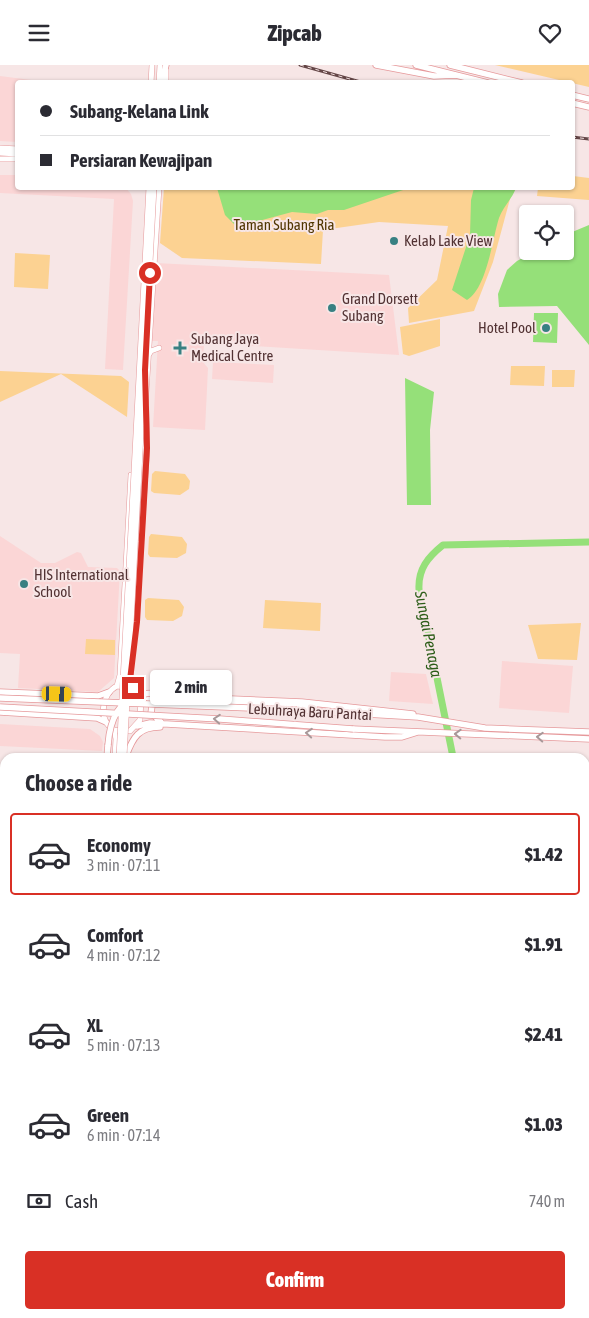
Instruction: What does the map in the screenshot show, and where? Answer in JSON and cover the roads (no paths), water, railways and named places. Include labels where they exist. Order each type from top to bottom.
[{"type":"highway","points":[[376,65],[434,76],[456,75]]},
{"type":"highway","points":[[416,65],[476,80]]},
{"type":"highway","points":[[450,65],[510,80]]},
{"type":"highway","points":[[161,80],[164,66]]},
{"type":"highway","points":[[575,96],[589,99]]},
{"type":"highway","points":[[575,104],[589,107]]},
{"type":"highway","points":[[107,753],[110,725],[117,710],[132,697],[154,691],[216,702],[336,707],[407,713],[418,717]]},
{"type":"highway","points":[[0,692],[93,695],[109,692]]},
{"type":"highway","points":[[93,695],[95,707],[93,718]]},
{"type":"highway","points":[[140,695],[158,700],[186,701],[207,697],[302,702],[336,707]]},
{"type":"highway","name":"Lebuhraya Baru Pantai","points":[[0,698],[297,710],[418,717],[473,726],[589,732]]},
{"type":"highway","points":[[158,700],[152,705],[151,713],[163,723]]},
{"type":"highway","name":"Lebuhraya Baru Pantai","points":[[0,707],[220,719],[353,729],[589,739]]},
{"type":"highway","points":[[0,712],[93,718],[106,722]]},
{"type":"highway","points":[[136,726],[144,723],[163,723],[385,737],[402,737],[418,732]]},
{"type":"highway","points":[[127,753],[131,742],[140,731],[150,727],[174,724]]},
{"type":"main road","points":[[151,80],[152,65]]},
{"type":"main road","points":[[164,66],[166,80]]},
{"type":"main road","points":[[0,148],[15,149]]},
{"type":"main road","points":[[0,153],[15,154]]},
{"type":"main road","points":[[0,159],[15,159]]},
{"type":"main road","points":[[115,753],[116,739],[114,730],[106,722],[104,704],[109,692],[117,686],[120,675],[150,190]]},
{"type":"main road","points":[[119,753],[150,190]]},
{"type":"main road","points":[[125,753],[154,190]]},
{"type":"main road","points":[[134,639],[148,345],[159,190]]},
{"type":"main road","points":[[140,344],[148,345]]},
{"type":"main road","points":[[148,356],[151,351],[159,348]]},
{"type":"main road","points":[[125,753],[130,731],[136,726],[141,715],[140,695],[133,688],[130,680],[147,448],[145,370]]},
{"type":"main road","points":[[117,686],[133,688]]},
{"type":"main road","points":[[114,730],[130,731]]},
{"type":"waterway","name":"Sungai Penaga","points":[[452,753],[419,589],[420,575],[425,564],[443,545],[589,542]]},
{"type":"railway","points":[[300,65],[353,80]]},
{"type":"railway","points":[[575,137],[589,139]]},
{"type":"place","name":"Kelab Lake View","points":[[394,241]]},
{"type":"place","name":"Grand Dorsett Subang","points":[[332,308]]},
{"type":"place","name":"Hotel Pool","points":[[546,328]]},
{"type":"place","name":"Subang Jaya Medical Centre","points":[[180,348]]},
{"type":"place","name":"HIS International School","points":[[24,584]]},
{"type":"park label","name":"Taman Subang Ria","points":[[284,225]]}]
